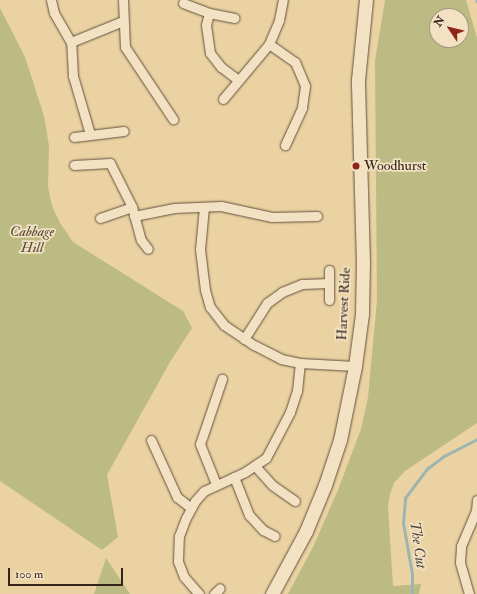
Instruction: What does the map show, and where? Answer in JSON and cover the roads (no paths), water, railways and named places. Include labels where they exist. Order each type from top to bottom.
[{"type":"street","points":[[51,0],[54,13],[71,42],[73,76],[86,115],[90,134]]},
{"type":"street","points":[[123,0],[124,47],[173,119]]},
{"type":"street","points":[[223,99],[269,44],[279,20],[283,0]]},
{"type":"street","name":"Harvest Ride","points":[[272,594],[306,531],[325,485],[340,440],[355,366],[362,314],[363,263],[358,80],[366,0]]},
{"type":"street","points":[[183,3],[209,13],[235,18]]},
{"type":"street","points":[[209,13],[206,26],[210,53],[221,67],[238,80]]},
{"type":"street","points":[[71,42],[123,21]]},
{"type":"street","points":[[269,44],[295,62],[305,86],[301,113],[285,145]]},
{"type":"street","points":[[74,137],[124,131]]},
{"type":"street","points":[[74,165],[110,162],[133,211],[141,240],[148,249]]},
{"type":"street","points":[[204,207],[200,249],[206,297],[217,318],[244,339],[274,356],[300,363],[355,366]]},
{"type":"street","points":[[100,218],[133,211],[204,207],[235,208],[272,217],[318,216]]},
{"type":"street","points":[[329,270],[329,300]]},
{"type":"street","points":[[244,339],[267,304],[282,292],[302,284],[329,283]]},
{"type":"street","points":[[199,594],[184,577],[178,561],[180,536],[190,508],[199,496],[216,484],[255,466],[268,454],[290,412],[297,391],[300,363]]},
{"type":"street","points":[[216,484],[200,444],[222,379]]},
{"type":"street","points":[[151,440],[177,497],[190,508]]},
{"type":"street","points":[[255,466],[272,485],[295,500]]},
{"type":"street","points":[[234,477],[249,515],[264,530],[276,536]]},
{"type":"street","points":[[469,594],[460,562],[461,546],[476,511],[477,500]]},
{"type":"waterway","name":"The Cut","points":[[412,594],[412,574],[403,523],[405,498],[428,468],[444,456],[477,439]]},
{"type":"place","name":"Woodhurst","points":[[356,166]]},
{"type":"park label","name":"Cabbage Hill","points":[[32,240]]}]
